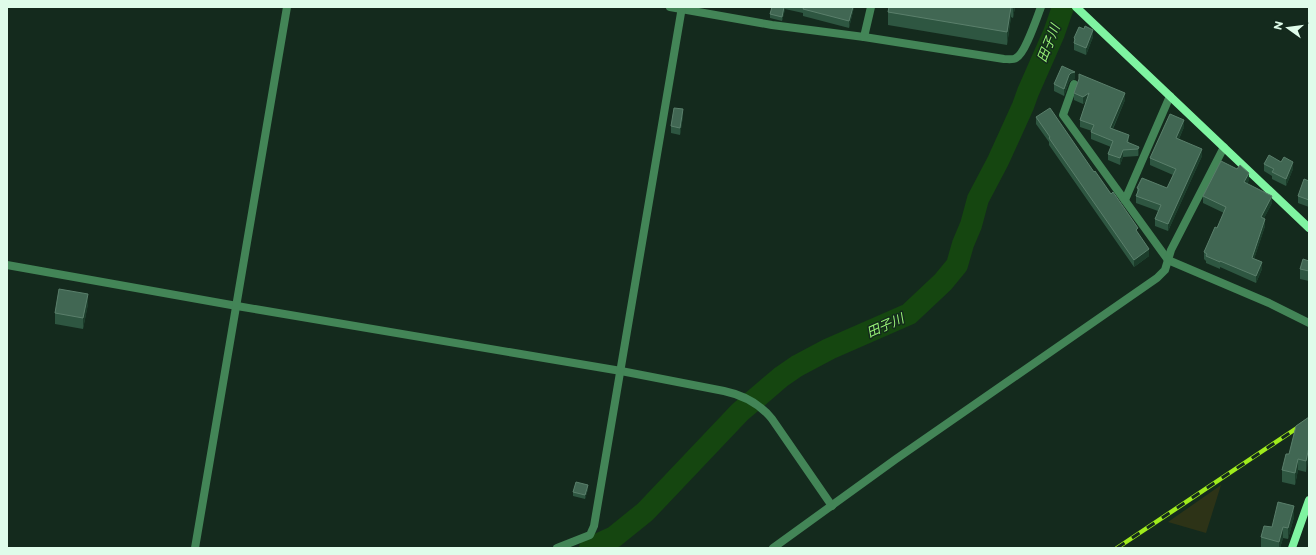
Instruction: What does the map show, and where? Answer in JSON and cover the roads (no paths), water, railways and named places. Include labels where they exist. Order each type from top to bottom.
[{"type":"street","points":[[196,548],[287,7]]},
{"type":"street","points":[[670,7],[772,25],[864,37],[1004,59],[1016,59],[1023,50],[1041,7]]},
{"type":"street","points":[[864,37],[872,7]]},
{"type":"street","points":[[1076,7],[1084,10],[1170,96],[1309,228]]},
{"type":"street","points":[[557,548],[590,534],[594,526],[682,8]]},
{"type":"street","points":[[1074,84],[1063,115],[1168,260],[1269,303],[1309,323]]},
{"type":"street","points":[[1125,200],[1170,96]]},
{"type":"street","points":[[773,548],[896,460],[1157,278],[1165,270],[1171,250],[1224,147]]},
{"type":"street","points":[[7,265],[724,390],[742,396],[766,411],[832,506]]},
{"type":"street","points":[[1292,548],[1308,504]]},
{"type":"waterway","name":"田子川","points":[[590,548],[614,537],[645,512],[740,412],[781,377],[797,366],[829,349],[909,314],[943,282],[957,265],[963,244],[971,225],[978,199],[998,161],[1023,106],[1054,33],[1063,7]]},
{"type":"railway","points":[[1117,548],[1309,420]]}]
